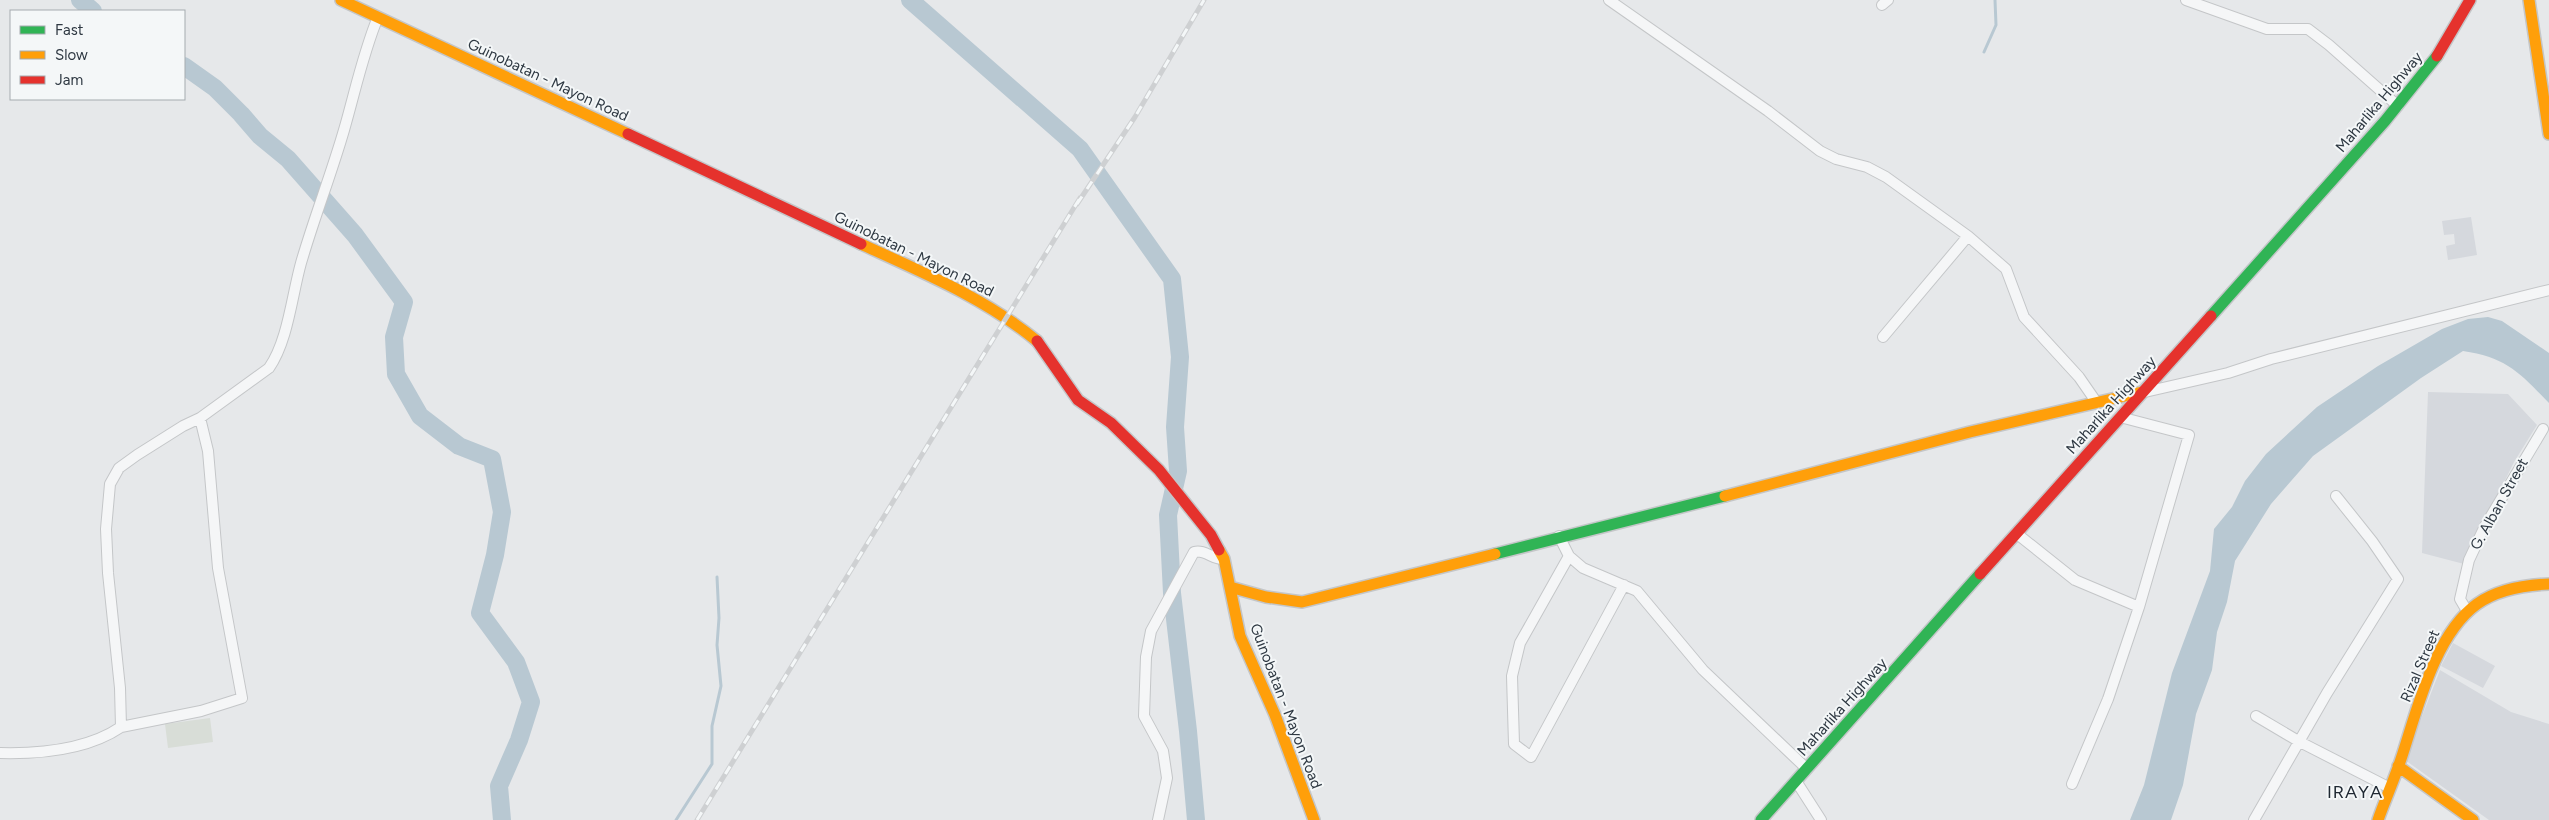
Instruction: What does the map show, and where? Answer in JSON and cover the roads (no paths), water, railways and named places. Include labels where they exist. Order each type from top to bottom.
[{"type":"main road","name":"Guinobatan - Mayon Road","points":[[340,0],[941,281],[994,310],[1019,326],[1037,341],[1078,400],[1111,423],[1159,470],[1211,535],[1224,558],[1240,636],[1275,715],[1314,820]]},
{"type":"main road","name":"Maharlika Highway","points":[[1762,820],[2420,81],[2451,36],[2470,0]]},
{"type":"main road","points":[[2529,0],[2547,105],[2549,134]]},
{"type":"main road","points":[[1230,587],[1256,596],[1285,602],[1302,602],[1837,468],[1970,432],[2142,392]]},
{"type":"main road","name":"Rizal Street","points":[[2378,820],[2432,672],[2450,633],[2467,611],[2489,596],[2509,588],[2549,584]]},
{"type":"main road","points":[[2398,766],[2474,820]]},
{"type":"street","points":[[1609,0],[1768,111],[1820,151],[1836,159],[1867,167],[1886,177],[1968,236],[2006,269],[2024,317],[2079,378],[2097,403]]},
{"type":"street","points":[[2186,0],[2267,29],[2308,29],[2398,106]]},
{"type":"street","points":[[120,727],[120,688],[108,572],[106,528],[110,484],[119,468],[183,426],[200,418],[269,368],[275,360],[316,216],[351,106],[368,40],[378,17]]},
{"type":"street","points":[[1883,337],[1968,236]]},
{"type":"street","points":[[2142,392],[2228,373],[2271,359],[2549,290]]},
{"type":"street","points":[[2072,784],[2108,699],[2139,607],[2189,436],[2120,417]]},
{"type":"street","points":[[0,753],[45,752],[95,741],[120,727],[201,712],[242,698],[218,568],[208,451],[200,418]]},
{"type":"street","name":"G. Alban Street","points":[[2467,611],[2460,599],[2468,560],[2485,526],[2543,429]]},
{"type":"street","points":[[2254,820],[2339,672],[2398,579],[2372,541],[2336,496]]},
{"type":"street","points":[[2016,533],[2076,580],[2139,607]]},
{"type":"street","points":[[1560,536],[1569,556],[1583,568],[1637,591],[1703,670],[1807,769]]},
{"type":"street","points":[[1158,820],[1166,778],[1163,751],[1144,716],[1146,657],[1151,631],[1194,552],[1203,552],[1217,559],[1224,558]]},
{"type":"street","points":[[1569,556],[1520,643],[1512,676],[1514,744],[1531,756],[1624,586]]},
{"type":"street","points":[[2256,716],[2300,742],[2390,788]]},
{"type":"street","points":[[1796,781],[1821,820]]},
{"type":"waterway","points":[[80,0],[92,10]]},
{"type":"waterway","points":[[910,0],[1080,149],[1172,279],[1180,357],[1175,427],[1178,471],[1168,515],[1172,593],[1196,820]]},
{"type":"waterway","points":[[1984,52],[1996,25],[1995,0]]},
{"type":"waterway","points":[[185,67],[215,88],[260,136],[288,159],[355,235],[404,302],[394,337],[396,374],[420,416],[459,446],[492,459],[502,512],[495,555],[480,613],[516,662],[531,702],[519,740],[499,786],[502,820]]},
{"type":"waterway","points":[[676,820],[712,764],[712,726],[721,686],[717,645],[719,618],[717,577]]},
{"type":"railway","points":[[1077,204],[1135,117],[1204,0]]},
{"type":"railway","points":[[697,820],[1080,198]]},
{"type":"district","name":"IRAYA","points":[[2355,792]]}]
